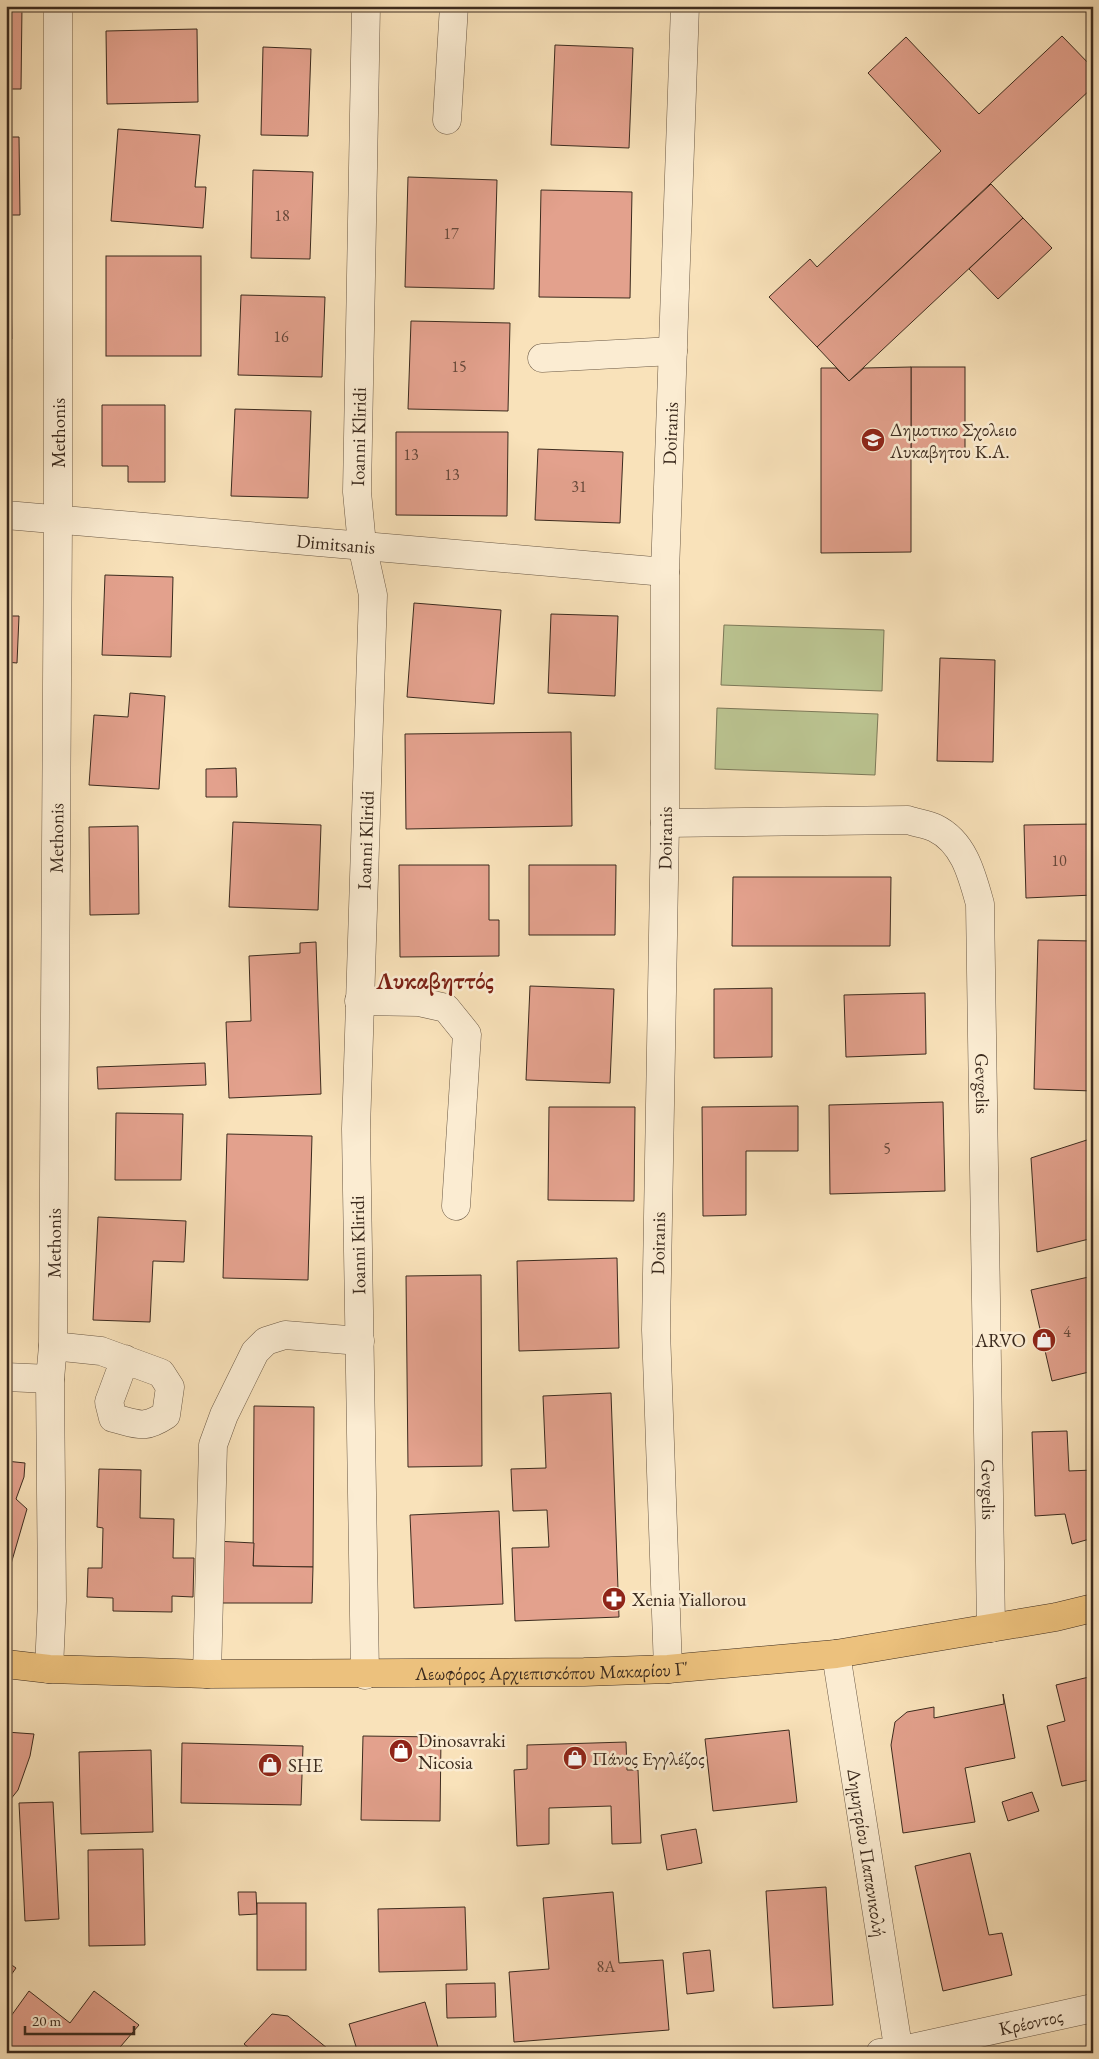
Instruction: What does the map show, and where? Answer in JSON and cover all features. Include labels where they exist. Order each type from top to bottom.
[{"type":"main road","name":"Λεωφόρος Αρχιεπισκόπου Μακαρίου Γ'","points":[[6,1664],[49,1669],[207,1674],[365,1675],[668,1669],[836,1654],[1056,1617],[1093,1608]]},
{"type":"street","name":"Methonis","points":[[49,1669],[52,1601],[50,1379],[54,1346],[58,520],[58,6]]},
{"type":"street","name":"Ioanni Kliridi","points":[[365,1675],[356,1129],[373,594],[362,545],[356,492],[366,6]]},
{"type":"street","points":[[447,120],[454,6]]},
{"type":"street","name":"Doiranis","points":[[668,1669],[656,1330],[665,823],[665,572],[685,6]]},
{"type":"street","points":[[542,358],[673,351]]},
{"type":"street","name":"Dimitsanis","points":[[6,514],[665,572]]},
{"type":"street","name":"Gevgelis","points":[[665,823],[908,820],[935,828],[956,844],[971,869],[980,904],[991,1628]]},
{"type":"street","points":[[360,1001],[419,1002],[446,1008],[467,1034],[456,1206]]},
{"type":"street","points":[[207,1674],[213,1444],[224,1415],[254,1352],[266,1341],[285,1335],[360,1341]]},
{"type":"street","points":[[54,1346],[101,1351],[125,1359]]},
{"type":"street","points":[[6,1378],[50,1379]]},
{"type":"street","name":"Δημητρίου Παπανικολή","points":[[836,1654],[892,2052]]},
{"type":"street","name":"Κρέοντος","points":[[892,2052],[1093,2008]]},
{"type":"green space","points":[[724,625],[884,630],[882,691],[721,685]]},
{"type":"green space","points":[[717,708],[878,714],[875,775],[715,769]]},
{"type":"building","points":[[6,6],[22,6],[21,89],[6,89]]},
{"type":"building","points":[[197,29],[198,102],[107,104],[106,31]]},
{"type":"building","points":[[1062,36],[1093,68],[1093,87],[817,347],[769,297],[810,259],[817,267],[941,151],[868,73],[906,37],[979,114]]},
{"type":"building","points":[[555,45],[633,48],[629,148],[551,145]]},
{"type":"building","points":[[263,47],[311,49],[308,136],[261,135]]},
{"type":"building","points":[[118,129],[200,135],[195,187],[206,187],[203,228],[111,221]]},
{"type":"building","points":[[6,137],[19,137],[20,215],[6,215]]},
{"type":"building","points":[[253,170],[313,172],[310,259],[251,258]]},
{"type":"building","points":[[408,177],[497,180],[494,289],[405,287]]},
{"type":"building","points":[[991,184],[1023,218],[849,381],[817,347]]},
{"type":"building","points":[[541,190],[632,192],[630,298],[539,297]]},
{"type":"building","points":[[1023,218],[1052,248],[998,299],[969,269]]},
{"type":"building","points":[[6,253],[10,253],[12,339],[6,339]]},
{"type":"building","points":[[106,256],[201,256],[201,356],[106,356]]},
{"type":"building","points":[[241,295],[325,297],[322,377],[238,375]]},
{"type":"building","points":[[411,321],[510,323],[508,411],[408,409]]},
{"type":"building","points":[[911,367],[965,367],[965,455],[911,455]]},
{"type":"building","points":[[911,367],[911,552],[821,553],[821,368],[836,368],[849,381],[864,368]]},
{"type":"building","points":[[102,405],[165,405],[165,482],[128,482],[128,466],[102,466]]},
{"type":"building","points":[[235,409],[311,411],[308,498],[231,496]]},
{"type":"building","points":[[396,432],[508,432],[507,516],[396,515]]},
{"type":"building","points":[[538,449],[623,452],[620,523],[535,520]]},
{"type":"building","points":[[105,575],[173,577],[171,657],[102,655]]},
{"type":"building","points":[[414,603],[501,610],[494,704],[407,697]]},
{"type":"building","points":[[551,614],[618,616],[615,696],[548,693]]},
{"type":"building","points":[[6,616],[19,616],[17,663],[6,662]]},
{"type":"building","points":[[940,658],[995,660],[993,762],[937,761]]},
{"type":"building","points":[[130,693],[165,696],[159,789],[89,785],[94,715],[128,717]]},
{"type":"building","points":[[571,732],[572,826],[406,829],[405,734]]},
{"type":"building","points":[[236,768],[237,797],[206,797],[206,769]]},
{"type":"building","points":[[233,822],[321,825],[318,910],[229,907]]},
{"type":"building","points":[[1093,824],[1093,895],[1026,898],[1024,825]]},
{"type":"building","points":[[138,826],[139,914],[90,915],[89,827]]},
{"type":"building","points":[[399,865],[489,865],[489,920],[499,920],[499,956],[400,957]]},
{"type":"building","points":[[529,865],[616,865],[615,935],[529,935]]},
{"type":"building","points":[[733,877],[891,877],[890,946],[732,946]]},
{"type":"building","points":[[1038,940],[1093,941],[1093,1091],[1034,1089]]},
{"type":"building","points":[[316,942],[321,1094],[229,1098],[226,1022],[251,1021],[249,956],[300,953],[300,943]]},
{"type":"building","points":[[530,986],[614,989],[610,1083],[526,1080]]},
{"type":"building","points":[[772,988],[772,1057],[714,1058],[714,989]]},
{"type":"building","points":[[925,993],[926,1054],[846,1057],[844,995]]},
{"type":"building","points":[[6,1055],[9,1088],[6,1088]]},
{"type":"building","points":[[205,1063],[206,1085],[98,1089],[97,1067]]},
{"type":"building","points":[[943,1102],[945,1191],[830,1194],[829,1105]]},
{"type":"building","points":[[798,1106],[798,1151],[746,1151],[746,1215],[703,1216],[702,1107]]},
{"type":"building","points":[[549,1107],[635,1107],[634,1201],[548,1200]]},
{"type":"building","points":[[116,1113],[183,1114],[181,1180],[115,1180]]},
{"type":"building","points":[[227,1134],[312,1136],[308,1280],[223,1278]]},
{"type":"building","points":[[1093,1138],[1093,1238],[1037,1252],[1031,1158]]},
{"type":"building","points":[[98,1217],[186,1221],[184,1262],[153,1261],[150,1322],[93,1320]]},
{"type":"building","points":[[617,1258],[619,1348],[519,1351],[517,1261]]},
{"type":"building","points":[[481,1275],[482,1466],[408,1467],[406,1276]]},
{"type":"building","points":[[1093,1276],[1093,1371],[1052,1381],[1031,1290]]},
{"type":"building","points":[[611,1393],[619,1617],[515,1621],[512,1548],[549,1547],[547,1510],[513,1511],[511,1469],[546,1468],[543,1396]]},
{"type":"building","points":[[254,1406],[314,1407],[313,1567],[253,1566]]},
{"type":"building","points":[[1067,1431],[1069,1471],[1093,1470],[1093,1538],[1072,1544],[1065,1514],[1035,1516],[1032,1432]]},
{"type":"building","points":[[6,1461],[25,1463],[24,1477],[16,1499],[27,1509],[11,1564],[6,1566]]},
{"type":"building","points":[[99,1469],[141,1470],[140,1518],[174,1519],[173,1558],[194,1558],[193,1597],[172,1596],[172,1612],[113,1611],[113,1598],[87,1597],[88,1568],[102,1568],[103,1528],[97,1527]]},
{"type":"building","points":[[499,1511],[503,1604],[414,1608],[410,1515]]},
{"type":"building","points":[[215,1541],[254,1543],[253,1566],[313,1567],[312,1603],[215,1603]]},
{"type":"building","points":[[1093,1676],[1093,1779],[1062,1786],[1047,1726],[1065,1721],[1056,1685]]},
{"type":"building","points":[[1003,1694],[1015,1758],[965,1768],[975,1822],[903,1833],[891,1745],[895,1722],[907,1712],[934,1707],[934,1718],[1004,1704]]},
{"type":"building","points":[[789,1730],[797,1802],[713,1811],[705,1739]]},
{"type":"building","points":[[6,1732],[34,1734],[30,1756],[18,1790],[6,1805]]},
{"type":"building","points":[[363,1736],[441,1737],[440,1821],[361,1820]]},
{"type":"building","points":[[626,1742],[627,1770],[638,1770],[641,1843],[612,1844],[611,1806],[549,1808],[549,1844],[517,1846],[514,1770],[527,1769],[527,1745]]},
{"type":"building","points":[[182,1743],[303,1746],[301,1805],[181,1803]]},
{"type":"building","points":[[151,1750],[153,1832],[81,1834],[79,1752]]},
{"type":"building","points":[[1032,1792],[1039,1811],[1008,1821],[1002,1802]]},
{"type":"building","points":[[53,1802],[59,1919],[25,1921],[19,1803]]},
{"type":"building","points":[[696,1829],[702,1863],[667,1870],[661,1835]]},
{"type":"building","points":[[143,1849],[145,1945],[89,1946],[88,1850]]},
{"type":"building","points":[[970,1853],[989,1935],[1002,1933],[1012,1975],[943,1991],[915,1866]]},
{"type":"building","points":[[826,1887],[833,2005],[773,2008],[766,1891]]},
{"type":"building","points":[[238,1892],[256,1892],[257,1914],[239,1915]]},
{"type":"building","points":[[613,1892],[619,1963],[663,1960],[669,2030],[514,2042],[509,1972],[549,1969],[543,1898]]},
{"type":"building","points":[[257,1903],[306,1903],[306,1970],[257,1970]]},
{"type":"building","points":[[465,1907],[467,1970],[379,1972],[378,1909]]},
{"type":"building","points":[[710,1950],[714,1991],[687,1994],[683,1953]]},
{"type":"building","points":[[6,1961],[16,1968],[6,1982]]},
{"type":"building","points":[[495,1983],[496,2017],[447,2018],[446,1984]]},
{"type":"building","points":[[29,1991],[70,2023],[94,1991],[139,2025],[115,2053],[6,2053],[6,2023]]},
{"type":"building","points":[[425,2002],[439,2051],[433,2053],[358,2053],[349,2024]]},
{"type":"building","points":[[272,2014],[288,2016],[333,2053],[255,2053],[244,2044]]},
{"type":"place","name":"Δημοτικο Σχολειο Λυκαβητου Κ.Α.","points":[[873,440]]},
{"type":"place","name":"ARVO","points":[[1044,1340]]},
{"type":"place","name":"Xenia Yiallorou","points":[[614,1599]]},
{"type":"place","name":"Dinosavraki Nicosia","points":[[401,1751]]},
{"type":"place","name":"Πάνος Εγγλέζος","points":[[575,1758]]},
{"type":"place","name":"SHE","points":[[270,1765]]},
{"type":"district","name":"Λυκαβηττός","points":[[435,980]]}]
